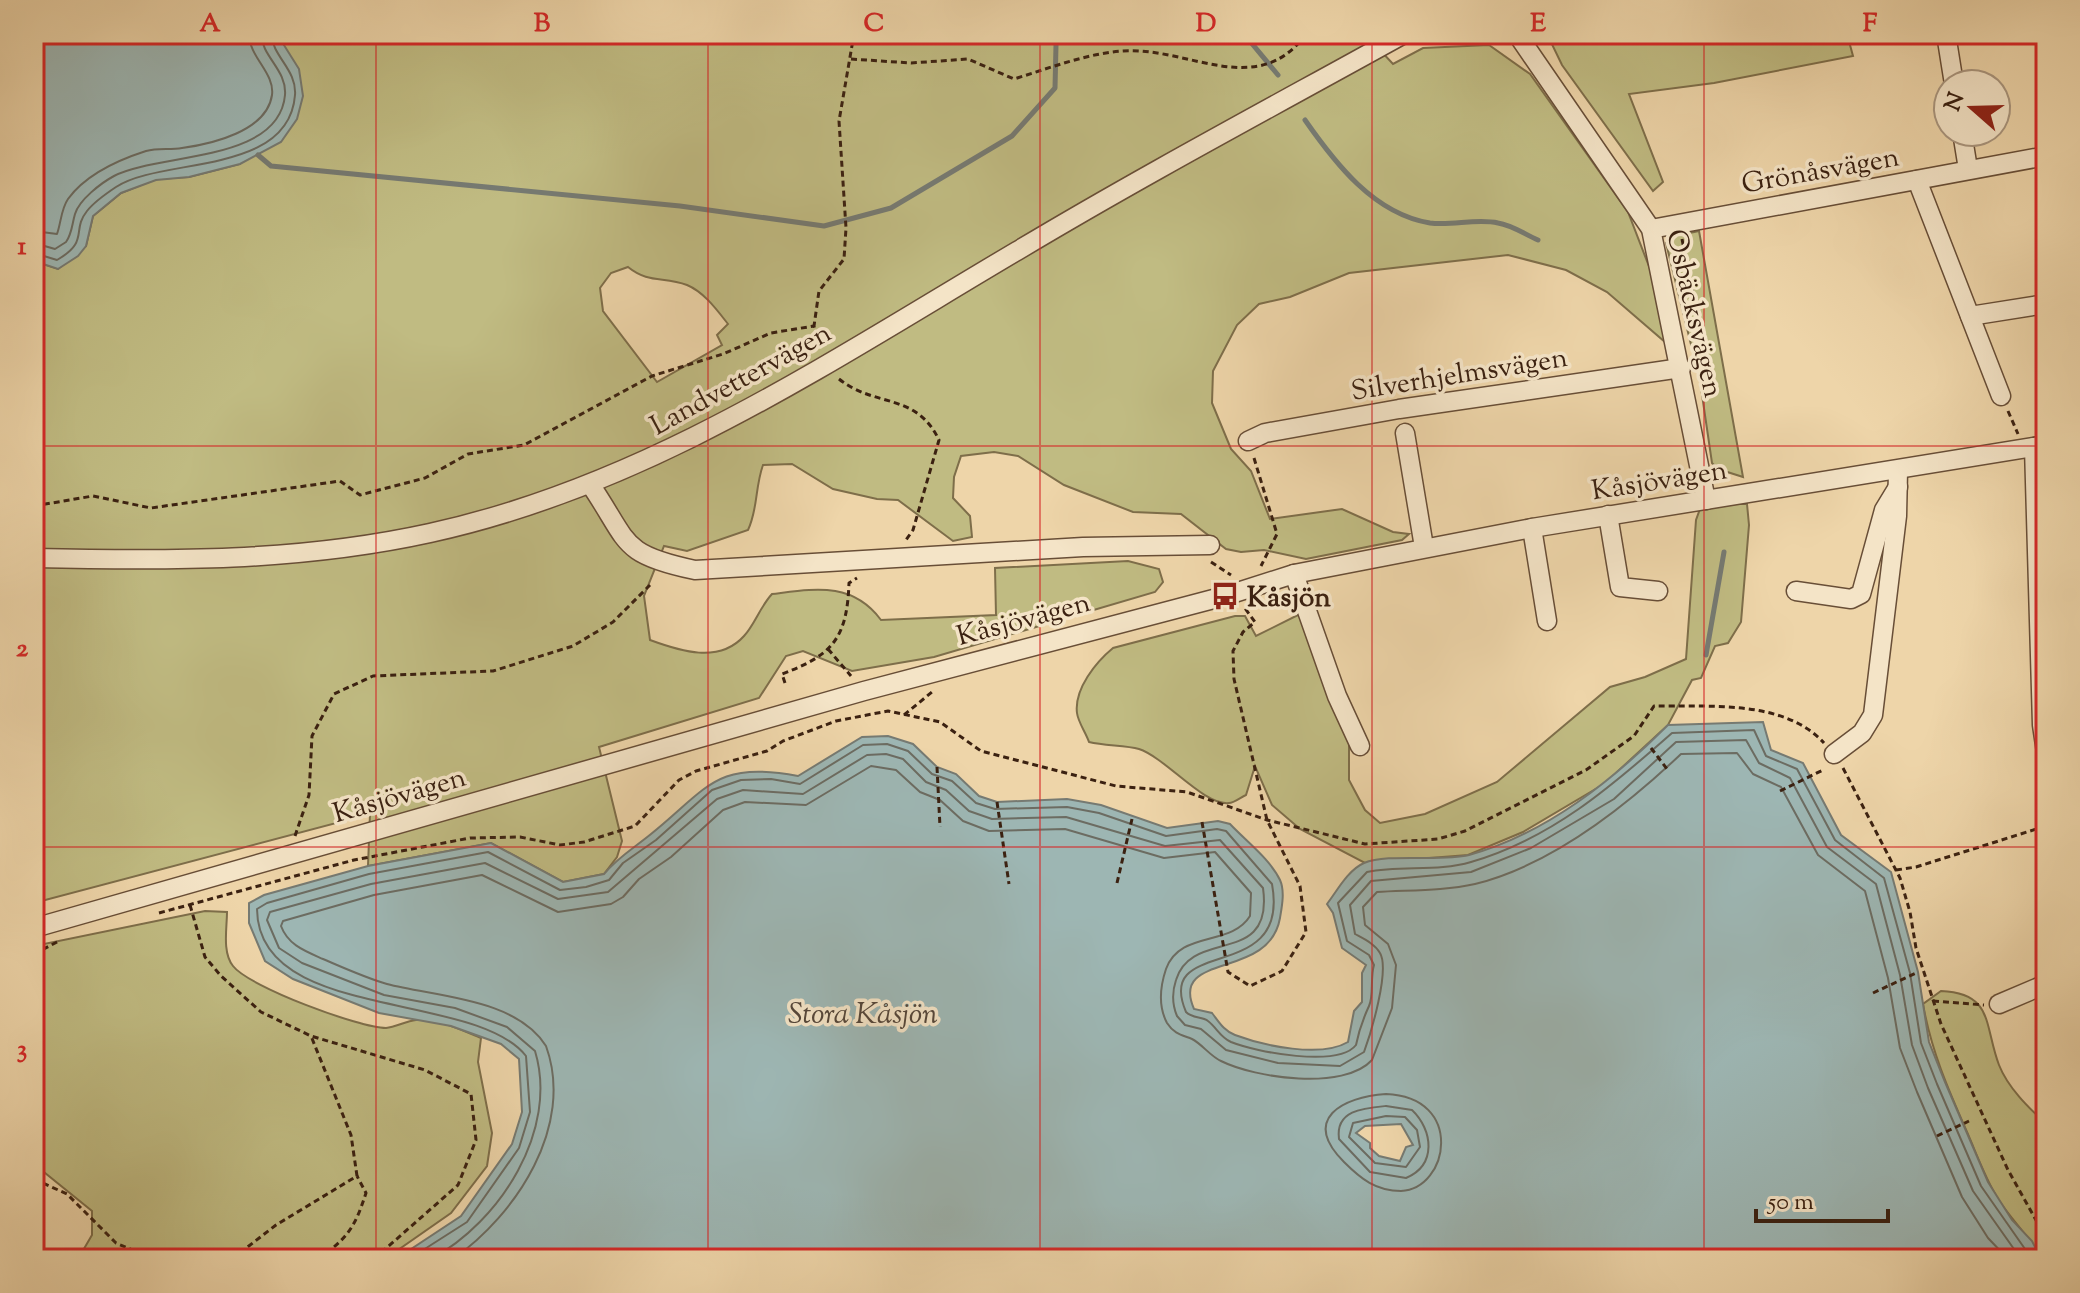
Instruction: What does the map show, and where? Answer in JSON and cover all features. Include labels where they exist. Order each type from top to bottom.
[{"type":"street","name":"Landvettervägen","points":[[34,558],[206,562],[331,551],[432,533],[494,517],[590,484],[713,429],[1166,163],[1404,34]]},
{"type":"street","name":"Osbäcksvägen","points":[[1517,34],[1651,229],[1706,500]]},
{"type":"street","points":[[1946,34],[1951,68]]},
{"type":"street","points":[[1965,148],[1968,169]]},
{"type":"street","name":"Grönåsvägen","points":[[1651,229],[2046,156]]},
{"type":"street","points":[[1917,180],[2001,396]]},
{"type":"street","points":[[1970,316],[2046,304]]},
{"type":"street","name":"Silverhjelmsvägen","points":[[1248,441],[1265,433],[1399,409],[1681,368]]},
{"type":"street","points":[[1405,433],[1424,547]]},
{"type":"street","points":[[2034,447],[2044,646],[2042,725],[2046,752]]},
{"type":"street","name":"Kåsjövägen","points":[[34,928],[864,691],[1294,574],[1424,547],[1608,515],[1706,500],[1898,479],[2034,447]]},
{"type":"street","points":[[1796,591],[1851,599],[1861,594],[1884,510],[1898,479]]},
{"type":"street","points":[[1834,754],[1862,733],[1873,715],[1897,516],[1898,479]]},
{"type":"street","points":[[590,484],[633,550],[659,563],[695,570],[890,561],[1083,547],[1210,545]]},
{"type":"street","points":[[1608,515],[1620,587],[1658,591]]},
{"type":"street","points":[[1532,528],[1547,621]]},
{"type":"street","points":[[1294,574],[1337,696],[1360,746]]},
{"type":"street","points":[[1999,1004],[2046,984]]},
{"type":"path","points":[[819,347],[814,326],[819,291],[844,259],[846,228],[839,121],[854,34]]},
{"type":"path","points":[[851,59],[911,63],[968,59],[1014,79],[1069,61],[1125,51],[1252,69],[1286,57],[1306,34]]},
{"type":"path","points":[[1680,230],[1705,352],[1699,365],[1681,368]]},
{"type":"path","points":[[34,506],[93,496],[151,508],[340,481],[360,495],[400,487],[425,478],[468,454],[524,445],[652,376],[723,354],[771,333],[814,326]]},
{"type":"path","points":[[839,379],[863,394],[905,404],[931,422],[939,440],[913,530],[890,561]]},
{"type":"path","points":[[2001,396],[2034,447]]},
{"type":"path","points":[[1248,441],[1277,534],[1259,569]]},
{"type":"path","points":[[1202,822],[1228,972],[1250,986],[1282,971],[1306,932],[1300,886],[1267,820],[1234,679],[1233,651],[1243,632],[1255,622],[1242,605],[1240,590],[1228,571],[1215,567],[1208,558],[1210,545]]},
{"type":"path","points":[[785,683],[782,674],[812,663],[828,649],[848,618],[849,583],[861,577]]},
{"type":"path","points":[[289,855],[309,795],[312,736],[334,694],[373,676],[493,671],[573,646],[613,622],[650,585]]},
{"type":"path","points":[[828,649],[864,691]]},
{"type":"path","points":[[145,916],[354,860],[470,838],[520,837],[560,845],[584,842],[635,826],[679,780],[696,771],[767,751],[783,741],[836,721],[888,711],[940,722],[981,751],[1116,786],[1187,792],[1267,820],[1365,844],[1438,839],[1465,831],[1586,770],[1634,736],[1654,706],[1778,715],[1817,735],[1834,754],[1895,870],[1910,912],[1916,948],[1933,1001],[2008,1170],[2046,1238]]},
{"type":"path","points":[[783,741],[791,728]]},
{"type":"path","points":[[1651,748],[1667,769]]},
{"type":"path","points":[[937,767],[940,827]]},
{"type":"path","points":[[1780,791],[1823,770]]},
{"type":"path","points":[[997,802],[1009,884]]},
{"type":"path","points":[[1117,883],[1132,819]]},
{"type":"path","points":[[1895,870],[1916,867],[2046,826]]},
{"type":"path","points":[[190,905],[205,957],[261,1012],[311,1036],[425,1070],[471,1094],[476,1140],[458,1185],[374,1259]]},
{"type":"path","points":[[34,954],[62,939]]},
{"type":"path","points":[[1873,993],[1918,972]]},
{"type":"path","points":[[1933,1001],[1999,1004]]},
{"type":"path","points":[[311,1036],[351,1135],[357,1176],[366,1193],[356,1226],[318,1259]]},
{"type":"path","points":[[1937,1136],[1969,1121]]},
{"type":"path","points":[[232,1259],[276,1225],[357,1176]]},
{"type":"path","points":[[34,1179],[67,1194],[116,1243],[153,1259]]},
{"type":"shaded area","points":[[277,34],[1365,34],[1393,64],[1423,48],[1489,45],[1530,74],[1628,212],[1650,269],[1665,342],[1607,292],[1566,270],[1508,255],[1349,273],[1290,297],[1259,304],[1237,325],[1213,371],[1212,403],[1231,449],[1251,471],[1270,519],[1342,509],[1393,532],[1409,534],[1402,540],[1306,559],[1264,550],[1241,552],[1226,549],[1181,514],[1133,512],[1064,485],[1018,456],[994,452],[961,456],[954,477],[953,498],[970,516],[972,537],[953,541],[898,500],[877,499],[833,489],[792,464],[763,465],[748,530],[687,551],[664,546],[644,596],[650,640],[699,653],[723,650],[744,636],[772,594],[803,590],[845,593],[870,607],[881,620],[996,615],[995,568],[1128,561],[1159,569],[1163,582],[1155,592],[934,657],[852,671],[803,651],[786,656],[759,698],[599,747],[622,841],[617,857],[604,874],[563,882],[491,843],[368,866],[370,814],[34,903],[34,261],[58,269],[86,246],[93,216],[121,193],[156,179],[189,177],[240,164],[283,45]],"holes":[[[628,267],[650,278],[679,282],[699,292],[728,324],[717,335],[722,345],[657,382],[603,311],[600,288],[611,273]]]},
{"type":"shaded area","points":[[1547,34],[1847,34],[1853,56],[1714,83],[1629,94],[1663,182],[1653,191],[1562,65]]},
{"type":"shaded area","points":[[1699,231],[1743,477],[1718,469],[1712,463],[1700,381],[1666,243],[1675,236]]},
{"type":"shaded area","points":[[1747,504],[1749,525],[1741,622],[1728,643],[1715,646],[1701,678],[1692,680],[1668,725],[1604,784],[1523,832],[1468,855],[1365,863],[1300,829],[1272,805],[1255,766],[1246,795],[1231,803],[1219,802],[1197,790],[1150,754],[1139,749],[1089,742],[1078,716],[1077,704],[1083,686],[1093,668],[1113,648],[1235,616],[1245,616],[1256,636],[1302,613],[1349,743],[1349,780],[1365,810],[1380,823],[1425,814],[1497,782],[1610,687],[1645,677],[1686,659],[1696,520],[1700,509]]},
{"type":"shaded area","points":[[205,911],[227,912],[226,947],[230,960],[243,975],[260,985],[330,1014],[373,1026],[386,1028],[424,1020],[449,1025],[481,1038],[478,1062],[492,1133],[487,1166],[451,1213],[385,1259],[78,1259],[92,1235],[92,1211],[34,1164],[34,946]]},
{"type":"shaded area","points":[[1941,991],[1958,993],[1979,1005],[1999,1065],[2008,1082],[2046,1124],[2046,1259],[2041,1259],[1993,1191],[1947,1085],[1935,1053],[1923,1004]]},
{"type":"water","points":[[34,34],[277,34],[299,69],[303,96],[297,119],[281,142],[240,164],[189,177],[156,180],[121,193],[93,216],[86,246],[78,256],[58,269],[34,261]]},
{"type":"water","name":"Stora Kåsjön","points":[[1763,722],[1771,750],[1803,763],[1841,835],[1891,872],[1918,972],[1929,1042],[1988,1182],[2012,1220],[2032,1241],[2041,1259],[396,1259],[461,1216],[512,1144],[522,1112],[519,1059],[501,1044],[451,1026],[379,1013],[293,979],[265,961],[249,923],[249,903],[264,895],[368,866],[491,843],[563,882],[604,874],[715,782],[748,772],[798,776],[862,737],[888,736],[913,744],[937,767],[956,774],[979,796],[997,802],[1067,799],[1101,805],[1167,828],[1218,821],[1230,824],[1276,872],[1283,894],[1280,918],[1272,938],[1258,951],[1207,971],[1195,979],[1190,991],[1194,1009],[1212,1013],[1228,1031],[1247,1039],[1292,1049],[1323,1049],[1348,1042],[1354,1011],[1362,1002],[1362,973],[1366,965],[1342,948],[1333,913],[1327,904],[1353,871],[1374,860],[1469,855],[1525,834],[1601,785],[1668,725]],"holes":[[[1401,1124],[1413,1145],[1406,1147],[1400,1161],[1379,1156],[1370,1148],[1370,1143],[1356,1133],[1365,1126]]]},
{"type":"waterway","points":[[258,155],[271,166],[680,206],[824,226],[891,208],[1012,136],[1055,88],[1056,45],[1061,34]]},
{"type":"waterway","points":[[1244,34],[1278,75]]},
{"type":"waterway","points":[[1305,120],[1343,169],[1374,198],[1391,209],[1430,223],[1482,221],[1503,224],[1538,240]]},
{"type":"waterway","points":[[1706,655],[1724,552]]},
{"type":"place","name":"Kåsjön","points":[[1225,596]]}]
